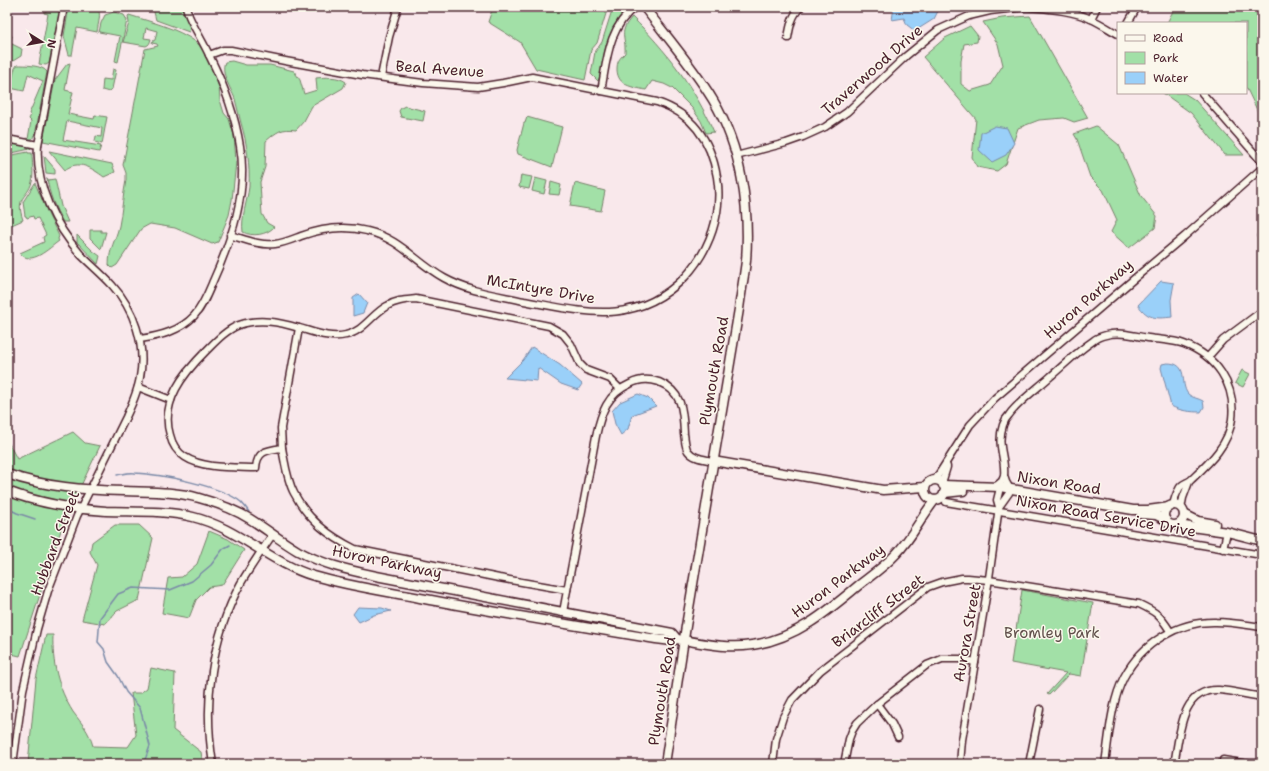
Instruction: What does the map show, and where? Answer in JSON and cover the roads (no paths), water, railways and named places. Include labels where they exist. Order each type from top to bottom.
[{"type":"main road","name":"Plymouth Road","points":[[644,7],[697,76],[713,101],[732,142],[742,182],[747,217],[746,261],[713,461],[680,640],[665,764]]},
{"type":"main road","points":[[713,461],[883,490],[926,492],[932,500],[935,500]]},
{"type":"main road","name":"Huron Parkway","points":[[7,474],[42,484],[89,490],[166,492],[193,496],[240,513],[298,551],[325,563],[349,570],[672,633],[680,640]]},
{"type":"main road","points":[[926,492],[929,482],[941,485]]},
{"type":"main road","name":"Huron Parkway","points":[[7,491],[37,500],[80,508],[104,511],[170,513],[193,517],[224,528],[288,565],[316,576],[426,599],[554,622],[672,641],[680,640],[735,646],[752,645],[783,638],[809,624],[838,603],[897,554],[935,500],[941,498],[941,485]]},
{"type":"main road","name":"Nixon Road","points":[[941,485],[997,489],[1133,510],[1148,510],[1171,506]]},
{"type":"main road","name":"Nixon Road","points":[[1012,491],[1122,513],[1156,515],[1166,520]]},
{"type":"main road","name":"Huron Parkway","points":[[913,533],[924,506],[926,492]]},
{"type":"main road","points":[[1262,536],[1227,526],[1198,521],[1171,506],[1165,511],[1164,514],[1166,520],[1171,525],[1226,532],[1262,541]]},
{"type":"main road","points":[[1177,525],[1182,521],[1182,512]]},
{"type":"main road","points":[[426,599],[429,586]]},
{"type":"main road","points":[[554,622],[560,619],[563,612]]},
{"type":"street","name":"Hubbard Street","points":[[13,764],[21,704],[37,629],[53,578],[80,508],[133,400],[140,376],[140,340],[132,314],[112,285],[82,255],[68,238],[52,213],[38,176],[38,145],[64,7]]},
{"type":"street","points":[[140,340],[169,333],[186,324],[194,316],[209,291],[219,269],[230,235],[241,192],[241,152],[229,103],[220,79],[192,23],[186,7]]},
{"type":"street","points":[[381,78],[389,37],[398,7]]},
{"type":"street","points":[[601,91],[612,38],[616,28],[623,17],[635,7]]},
{"type":"street","points":[[788,38],[791,22],[797,10],[801,7]]},
{"type":"street","name":"Traverwood Drive","points":[[736,156],[786,143],[804,137],[825,127],[847,112],[906,56],[938,30],[989,9],[1026,7],[1060,10],[1091,19],[1117,33]]},
{"type":"street","points":[[1091,19],[1097,7]]},
{"type":"street","points":[[1129,22],[1137,7]]},
{"type":"street","name":"Beal Avenue","points":[[209,55],[223,50],[231,50],[381,78],[439,85],[472,87],[489,86],[532,77],[601,91]]},
{"type":"street","name":"McIntyre Drive","points":[[230,235],[261,243],[274,244],[322,229],[338,227],[357,228],[388,237],[442,277],[474,290],[595,313],[619,311],[645,304],[671,290],[690,272],[701,257],[712,234],[718,207],[718,183],[716,170],[704,138],[694,125],[680,113],[657,102],[601,91]]},
{"type":"street","points":[[1203,94],[1262,162]]},
{"type":"street","points":[[7,140],[38,145]]},
{"type":"street","name":"Huron Parkway","points":[[941,485],[947,467],[946,464],[970,425],[995,398],[1185,236],[1262,168]]},
{"type":"street","points":[[282,448],[263,452],[256,461],[256,468],[221,466],[193,462],[184,457],[176,449],[170,437],[167,425],[168,412],[171,400],[184,376],[198,359],[224,334],[238,325],[254,321],[271,321],[335,337],[347,335],[358,330],[386,306],[401,300],[416,299],[549,326],[563,334],[571,344],[580,364],[586,370],[610,379],[620,389]]},
{"type":"street","points":[[1208,357],[1223,340],[1262,310]]},
{"type":"street","points":[[299,328],[281,428],[282,448],[289,479],[294,493],[310,517],[322,530],[355,549],[567,590]]},
{"type":"street","points":[[1012,491],[1004,476],[1000,447],[1000,436],[1003,424],[1009,414],[1037,388],[1094,340],[1107,334],[1120,333],[1182,344],[1198,350],[1208,357],[1223,374],[1229,387],[1233,408],[1232,420],[1223,446],[1189,482],[1179,488],[1171,506]]},
{"type":"street","points":[[563,612],[601,415],[611,396],[630,383],[642,380],[655,381],[668,386],[676,395],[681,405],[685,441],[688,451],[693,457],[713,461]]},
{"type":"street","points":[[138,387],[171,400]]},
{"type":"street","points":[[997,489],[1004,476]]},
{"type":"street","points":[[1182,512],[1182,498],[1189,482]]},
{"type":"street","name":"Aurora Street","points":[[960,764],[962,740],[989,580],[999,509],[997,489]]},
{"type":"street","name":"Aurora Street","points":[[999,509],[1012,491]]},
{"type":"street","name":"Nixon Road Service Drive","points":[[946,502],[999,509],[1262,555]]},
{"type":"street","points":[[1223,549],[1226,532]]},
{"type":"street","points":[[213,764],[208,706],[210,682],[218,642],[224,622],[236,593],[273,534]]},
{"type":"street","name":"Briarcliff Street","points":[[773,764],[776,739],[783,717],[792,700],[820,671],[928,587],[942,582],[962,578],[989,580],[1116,599],[1139,604],[1154,611],[1162,619],[1170,631]]},
{"type":"street","points":[[1105,764],[1116,697],[1123,678],[1135,660],[1150,645],[1170,631],[1194,623],[1217,622],[1262,628]]},
{"type":"street","points":[[844,764],[848,739],[857,723],[877,704],[927,665],[942,659],[961,659],[975,662]]},
{"type":"street","points":[[1174,764],[1186,710],[1192,700],[1201,693],[1219,690],[1262,697]]},
{"type":"street","points":[[877,704],[892,724],[898,737]]},
{"type":"street","points":[[1028,764],[1040,709]]},
{"type":"street","points":[[1223,760],[1248,764]]},
{"type":"water","points":[[894,7],[940,7],[934,19],[915,31],[907,25],[904,18],[892,20]]},
{"type":"water","points":[[995,126],[1007,128],[1014,143],[1006,155],[992,162],[979,150],[981,133]]},
{"type":"water","points":[[1161,281],[1174,283],[1171,300],[1172,317],[1153,317],[1145,313],[1138,305]]},
{"type":"water","points":[[359,294],[367,303],[363,313],[353,316],[353,298]]},
{"type":"water","points":[[532,347],[560,365],[582,384],[578,390],[561,384],[538,368],[537,381],[505,378],[523,360]]},
{"type":"water","points":[[1167,363],[1179,366],[1183,374],[1185,390],[1191,396],[1203,401],[1204,407],[1201,412],[1186,411],[1171,406],[1161,368],[1162,364]]},
{"type":"water","points":[[638,394],[648,398],[656,406],[632,415],[628,429],[621,435],[615,424],[612,411],[620,402]]},
{"type":"water","points":[[358,607],[382,608],[391,611],[374,615],[359,622],[353,614]]},
{"type":"waterway","points":[[117,475],[130,473],[146,474],[175,478],[206,486],[232,496],[241,502],[249,512]]},
{"type":"waterway","points":[[7,508],[35,519]]},
{"type":"waterway","points":[[143,764],[150,746],[140,708],[126,692],[118,676],[108,662],[104,649],[98,642],[100,618],[118,594],[133,588],[170,590],[192,581],[211,565],[223,549],[230,545]]},
{"type":"park label","name":"Bromley Park","points":[[1052,633]]}]
